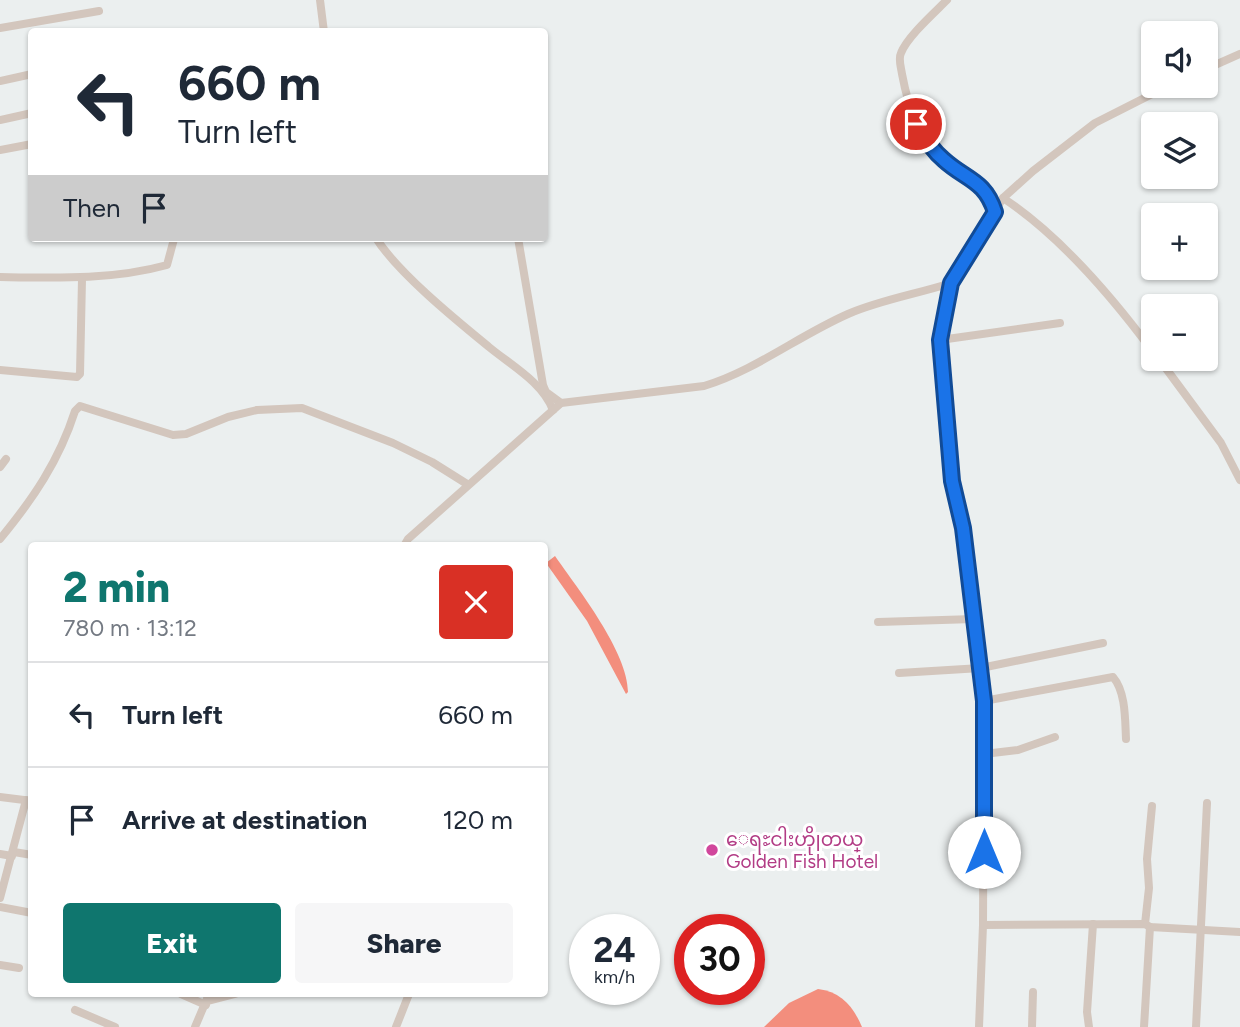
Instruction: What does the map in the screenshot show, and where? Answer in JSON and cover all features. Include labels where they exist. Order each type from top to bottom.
[{"type":"street","points":[[320,0],[324,28]]},
{"type":"street","points":[[947,0],[904,46],[899,56],[905,88],[916,124],[931,148],[947,163],[984,188],[990,196],[995,212]]},
{"type":"street","points":[[0,28],[99,10]]},
{"type":"street","points":[[1218,64],[1240,54]]},
{"type":"street","points":[[0,81],[28,75]]},
{"type":"street","points":[[979,1027],[983,925],[984,701],[963,528],[952,481],[940,340],[951,283],[1003,198],[1095,123],[1144,98]]},
{"type":"street","points":[[0,120],[28,114]]},
{"type":"street","points":[[0,150],[28,145]]},
{"type":"street","points":[[1003,198],[1018,208],[1087,272],[1122,310],[1141,336]]},
{"type":"street","points":[[0,277],[82,279],[167,265],[173,242]]},
{"type":"street","points":[[379,242],[398,265],[477,337],[561,403]]},
{"type":"street","points":[[519,242],[546,392],[553,410]]},
{"type":"street","points":[[0,370],[77,377],[80,374],[82,279]]},
{"type":"street","points":[[406,542],[467,484],[561,403],[704,386],[742,373],[848,314],[951,283]]},
{"type":"street","points":[[940,340],[1060,323]]},
{"type":"street","points":[[1168,371],[1221,443],[1240,480]]},
{"type":"street","points":[[0,539],[29,505],[55,462],[79,406],[173,435],[186,434],[228,417],[257,410],[302,408],[393,443],[432,462],[467,484]]},
{"type":"street","points":[[0,467],[6,459]]},
{"type":"street","points":[[878,622],[974,619]]},
{"type":"street","points":[[899,673],[981,668],[1103,643]]},
{"type":"street","points":[[984,701],[1112,677],[1116,681],[1124,709],[1126,739]]},
{"type":"street","points":[[984,754],[1018,750],[1055,737]]},
{"type":"street","points":[[0,797],[28,800]]},
{"type":"street","points":[[0,898],[28,803]]},
{"type":"street","points":[[1196,1027],[1207,803]]},
{"type":"street","points":[[1143,1027],[1149,888],[1146,859],[1152,806]]},
{"type":"street","points":[[0,854],[28,855]]},
{"type":"street","points":[[0,907],[28,912]]},
{"type":"street","points":[[1089,1027],[1087,1012],[1093,924]]},
{"type":"street","points":[[983,925],[1147,925],[1240,932]]},
{"type":"street","points":[[0,965],[19,968]]},
{"type":"street","points":[[1032,992],[1032,1027]]},
{"type":"street","points":[[396,1027],[408,997]]},
{"type":"street","points":[[195,1027],[208,1000]]},
{"type":"street","points":[[75,1010],[115,1027]]},
{"type":"shaded area","points":[[555,556],[600,621],[620,659],[626,676],[626,694],[587,621],[548,566],[548,561]]},
{"type":"shaded area","points":[[818,989],[833,993],[845,1001],[862,1027],[764,1027],[789,1003]]},
{"type":"place","name":"ေရႊငါးဟိုုတယ္ Golden Fish Hotel","points":[[712,850]]},
{"type":"route","points":[[916,124],[931,148],[947,163],[984,188],[990,196],[995,212],[951,283],[940,340],[952,481],[963,528],[984,701],[984,852]]}]
